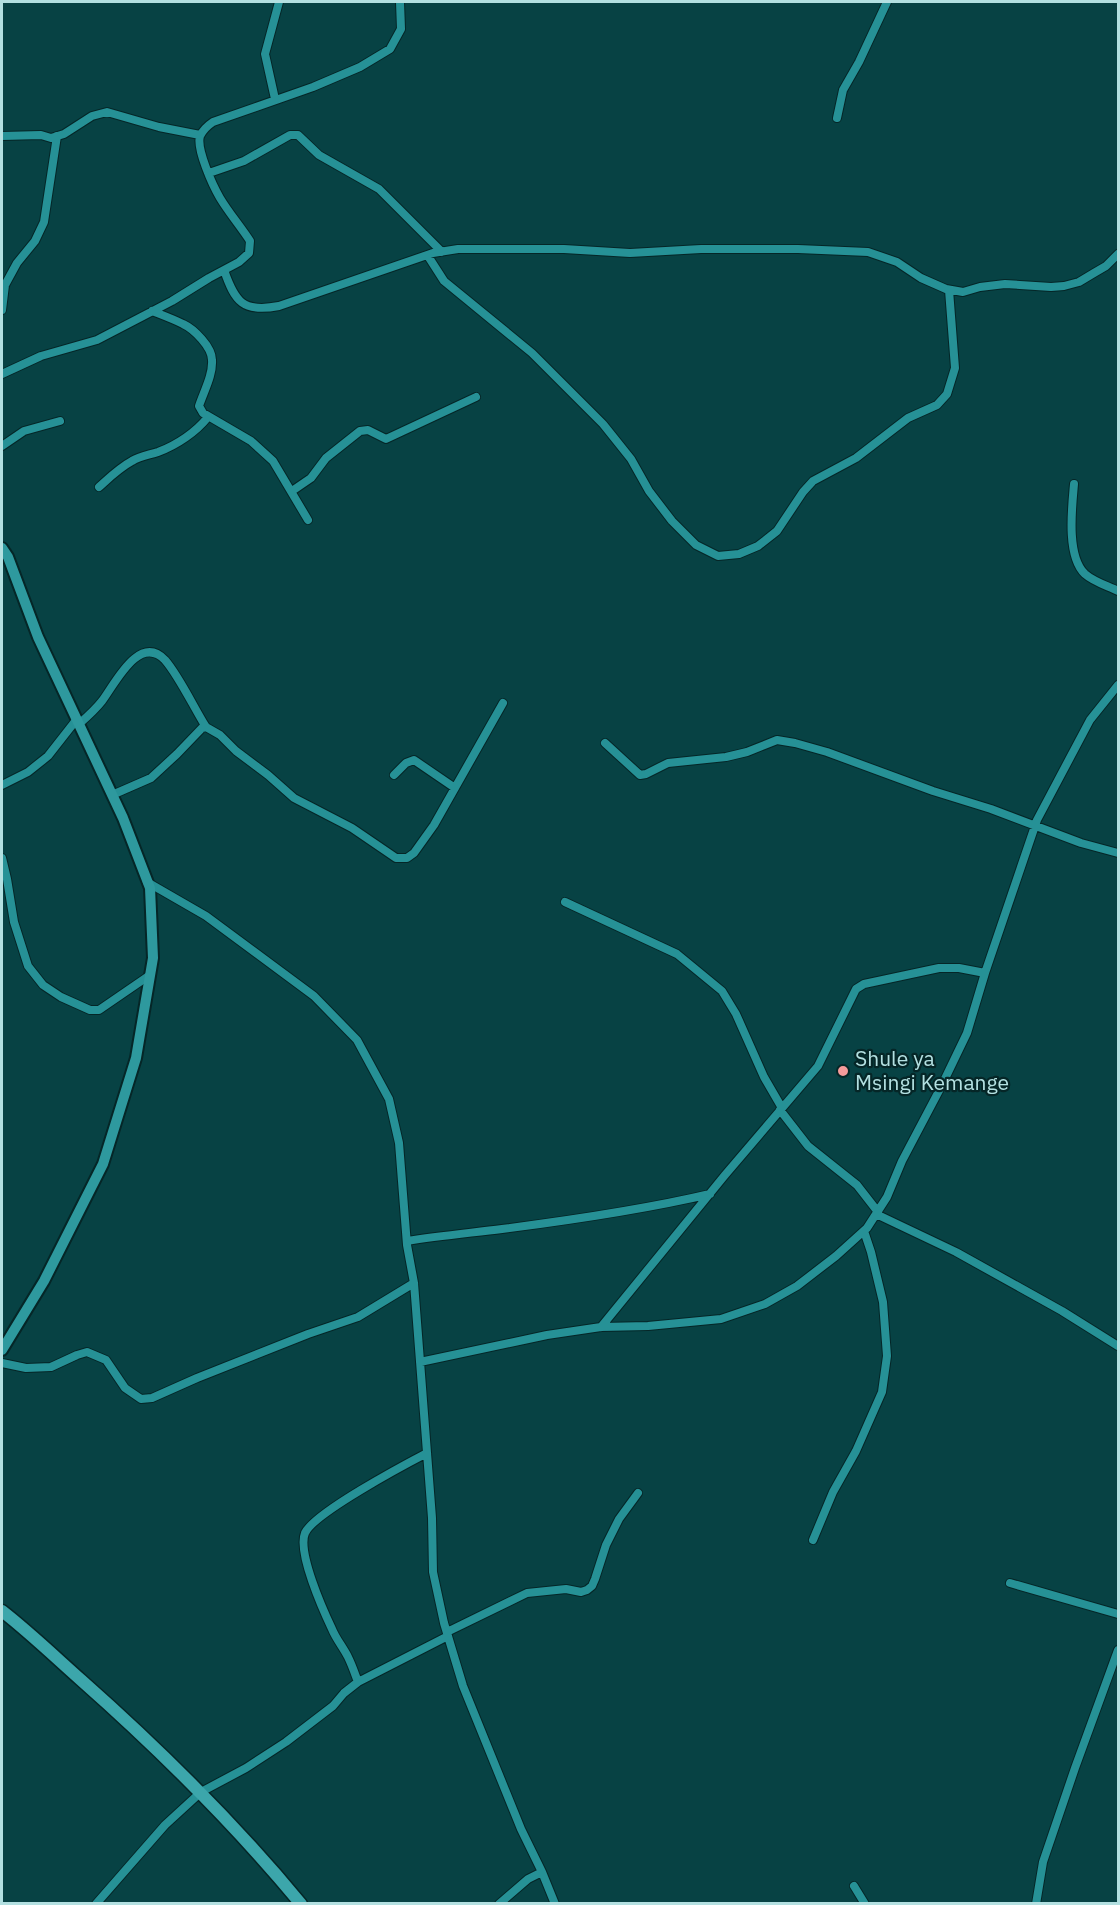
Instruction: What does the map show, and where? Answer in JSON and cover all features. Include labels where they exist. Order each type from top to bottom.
[{"type":"highway","points":[[2,1611],[128,1722],[201,1792],[265,1860],[301,1904]]},
{"type":"main road","points":[[2,548],[8,558],[38,637],[123,818],[150,888],[153,958],[136,1058],[103,1164],[44,1281],[2,1350]]},
{"type":"street","points":[[275,99],[265,54],[279,2]]},
{"type":"street","points":[[2,374],[41,356],[97,340],[239,262],[249,253],[251,245],[245,232],[221,199],[209,173],[199,144],[205,128],[213,122],[313,87],[360,67],[390,49],[400,29],[400,2]]},
{"type":"street","points":[[837,118],[843,90],[887,2]]},
{"type":"street","points":[[2,136],[41,135],[51,138],[64,135],[92,116],[107,112],[159,127],[201,135]]},
{"type":"street","points":[[209,173],[244,161],[290,135],[298,135],[319,155],[379,189],[442,252]]},
{"type":"street","points":[[2,310],[3,284],[35,241],[45,222],[57,136]]},
{"type":"street","points":[[224,270],[238,300],[246,306],[268,308],[428,256],[458,249],[564,249],[630,252],[798,249],[868,252],[897,262],[921,278],[949,290],[963,292],[1005,284],[1064,286],[1079,282],[1106,266],[1119,254]]},
{"type":"street","points":[[428,256],[444,281],[532,353],[603,424],[631,459],[649,491],[672,521],[696,546],[718,556],[739,554],[758,546],[777,531],[813,481],[856,458],[908,418],[937,405],[947,394],[955,368],[949,290]]},
{"type":"street","points":[[152,311],[184,324],[208,347],[213,357],[209,380],[199,405],[203,413],[251,441],[273,461],[308,520]]},
{"type":"street","points":[[292,491],[311,478],[326,458],[360,431],[364,429],[386,439],[476,397]]},
{"type":"street","points":[[99,487],[121,467],[178,442],[208,417]]},
{"type":"street","points":[[2,446],[24,431],[60,421]]},
{"type":"street","points":[[1074,484],[1070,525],[1078,564],[1089,577],[1119,591]]},
{"type":"street","points":[[2,785],[28,772],[48,756],[78,722],[100,704],[125,667],[138,655],[155,652],[172,669],[206,727],[220,735],[236,751],[294,798],[352,828],[396,858],[407,858],[414,853],[434,825],[503,703]]},
{"type":"street","points":[[420,1362],[601,1326],[648,1326],[721,1319],[765,1304],[797,1286],[864,1231],[887,1197],[902,1161],[967,1033],[1035,825],[1090,720],[1119,685]]},
{"type":"street","points":[[112,795],[151,778],[202,728],[206,727]]},
{"type":"street","points":[[605,743],[640,775],[668,763],[726,757],[747,752],[777,740],[795,743],[827,752],[1081,843],[1119,853]]},
{"type":"street","points":[[394,775],[406,763],[414,760],[455,788]]},
{"type":"street","points":[[2,858],[14,922],[28,966],[43,985],[77,1005],[90,1010],[99,1010],[150,975]]},
{"type":"street","points":[[147,882],[206,916],[314,996],[357,1040],[389,1099],[399,1143],[407,1241],[414,1283],[432,1518],[433,1572],[447,1634],[464,1686],[555,1904]]},
{"type":"street","points":[[565,902],[677,954],[722,991],[736,1014],[781,1109],[808,1146],[857,1185],[877,1213],[956,1252],[1062,1311],[1119,1346]]},
{"type":"street","points":[[601,1326],[818,1066],[856,989],[864,984],[939,968],[959,968],[985,973]]},
{"type":"street","points":[[407,1241],[627,1211],[710,1194]]},
{"type":"street","points":[[813,1540],[833,1492],[856,1451],[882,1392],[887,1356],[883,1302],[864,1231]]},
{"type":"street","points":[[2,1363],[26,1368],[51,1367],[87,1352],[106,1360],[125,1388],[141,1399],[152,1398],[308,1334],[358,1317],[414,1283]]},
{"type":"street","points":[[358,1682],[332,1630],[306,1566],[303,1549],[304,1534],[310,1525],[328,1511],[427,1453]]},
{"type":"street","points":[[96,1904],[165,1825],[201,1792],[246,1768],[286,1742],[333,1706],[358,1682],[527,1593],[566,1589],[581,1592],[587,1590],[596,1579],[606,1545],[638,1493]]},
{"type":"street","points":[[1010,1583],[1119,1614]]},
{"type":"street","points":[[1036,1904],[1043,1862],[1075,1768],[1118,1655]]},
{"type":"street","points":[[499,1904],[528,1879],[542,1872]]},
{"type":"street","points":[[854,1886],[866,1904]]},
{"type":"place","name":"Shule ya Msingi Kemange","points":[[843,1071]]}]
